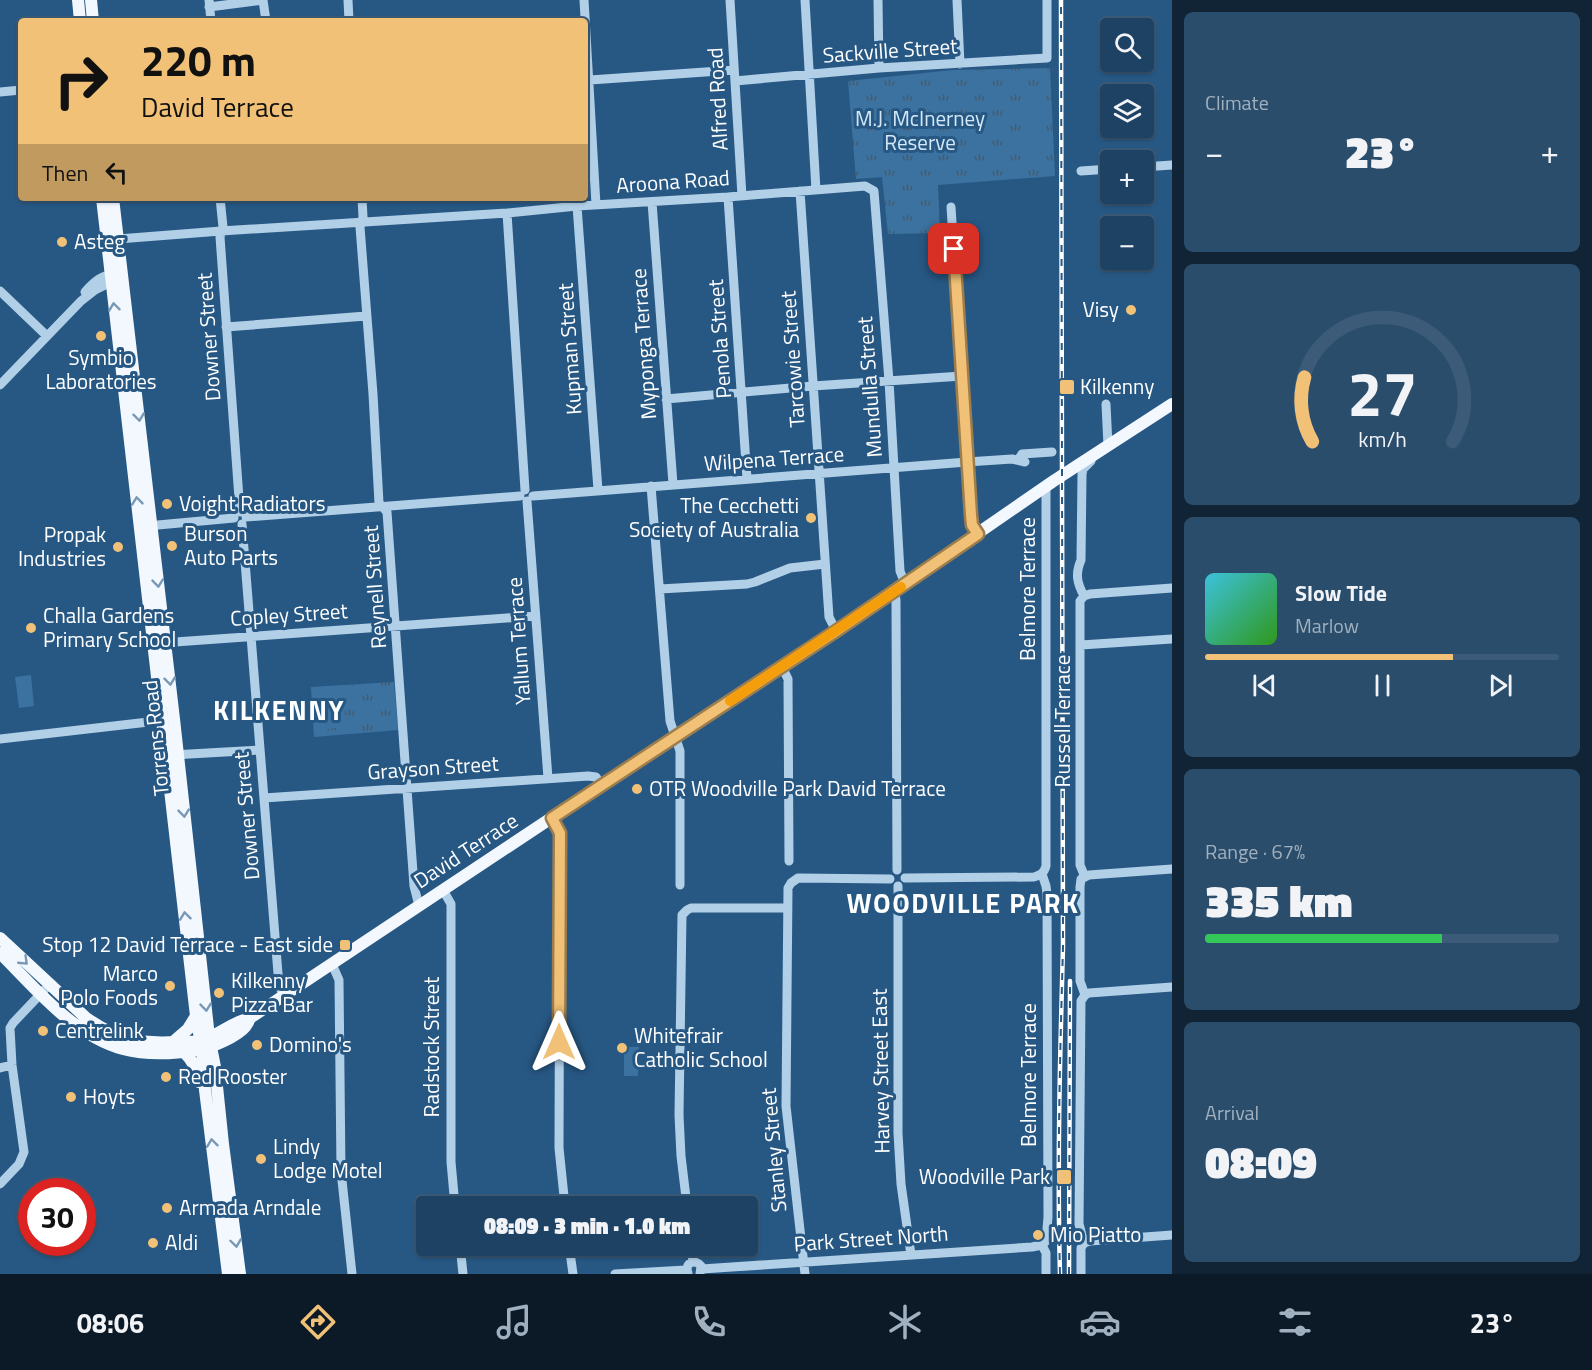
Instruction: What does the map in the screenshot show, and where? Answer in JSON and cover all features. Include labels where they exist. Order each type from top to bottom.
[{"type":"main road","points":[[78,0],[81,18]]},
{"type":"main road","points":[[91,0],[93,18]]},
{"type":"main road","name":"Torrens Road","points":[[102,201],[146,526],[206,1043],[205,1090],[228,1274]]},
{"type":"main road","name":"Torrens Road","points":[[113,201],[118,239],[114,277]]},
{"type":"main road","name":"David Terrace","points":[[206,1043],[284,996],[836,631],[1061,476],[1172,405]]},
{"type":"main road","name":"Torrens Road","points":[[182,846],[196,1016],[215,1067],[240,1274]]},
{"type":"main road","points":[[0,938],[80,1028],[105,1042],[136,1052],[155,1053],[184,1052],[206,1043]]},
{"type":"main road","points":[[0,953],[45,989],[96,1025],[115,1035],[132,1041],[156,1044],[206,1043]]},
{"type":"main road","points":[[173,1042],[188,1029],[196,1016]]},
{"type":"main road","name":"David Terrace","points":[[206,1043],[232,1037],[246,1026],[250,1018]]},
{"type":"main road","points":[[215,1067],[222,1050],[232,1037]]},
{"type":"main road","points":[[184,1052],[192,1060],[199,1082],[205,1090]]},
{"type":"street","points":[[209,4],[263,0],[266,18]]},
{"type":"street","points":[[348,0],[350,18]]},
{"type":"street","points":[[585,0],[586,18]]},
{"type":"street","name":"Alfred Road","points":[[730,0],[742,196]]},
{"type":"street","points":[[805,0],[816,190]]},
{"type":"street","points":[[878,0],[879,68]]},
{"type":"street","points":[[957,0],[960,64]]},
{"type":"street","name":"Sackville Street","points":[[735,81],[879,68],[1047,58],[1047,0]]},
{"type":"street","points":[[588,48],[590,80],[588,93],[596,205]]},
{"type":"street","points":[[590,80],[734,70]]},
{"type":"street","points":[[0,92],[18,90]]},
{"type":"street","points":[[1154,166],[1172,165]]},
{"type":"street","points":[[1081,171],[1100,170]]},
{"type":"street","name":"Aroona Road","points":[[118,239],[865,186],[870,188]]},
{"type":"street","name":"Mundulla Street","points":[[870,188],[874,191],[894,468],[900,588]]},
{"type":"street","name":"Tarcowie Street","points":[[800,191],[825,564],[830,617],[836,631]]},
{"type":"street","name":"Penola Street","points":[[728,197],[747,479]]},
{"type":"street","name":"Downer Street","points":[[220,201],[223,226],[220,238],[226,327],[250,636],[279,986],[284,996]]},
{"type":"street","name":"Reynell Street","points":[[362,201],[363,217],[360,222],[379,503],[387,512],[414,886],[419,906]]},
{"type":"street","name":"Myponga Terrace","points":[[652,202],[673,484]]},
{"type":"street","name":"Kupman Street","points":[[577,206],[598,490]]},
{"type":"street","points":[[951,207],[972,525],[978,534]]},
{"type":"street","name":"Yallum Terrace","points":[[507,213],[548,778]]},
{"type":"street","points":[[0,385],[81,301],[114,277]]},
{"type":"street","points":[[0,291],[47,336]]},
{"type":"street","points":[[226,327],[366,316]]},
{"type":"street","points":[[666,399],[962,376]]},
{"type":"street","points":[[1106,404],[1108,446]]},
{"type":"street","name":"Wilpena Terrace","points":[[146,526],[967,462],[1012,459],[1021,461],[1022,454],[1052,452]]},
{"type":"street","name":"Russell Terrace","points":[[1081,1274],[1081,1248],[1084,1243],[1079,1224],[1081,1001],[1087,994],[1080,981],[1080,887],[1085,877],[1080,865],[1080,601],[1084,596],[1077,579],[1077,568],[1081,560],[1082,474],[1083,469],[1097,453]]},
{"type":"street","points":[[651,486],[670,721],[680,751],[680,885]]},
{"type":"street","name":"Belmore Terrace","points":[[1046,486],[1046,866],[1043,873],[1047,894],[1048,1217],[1046,1241],[1042,1245],[1046,1253],[1046,1274]]},
{"type":"street","points":[[660,589],[747,584],[790,568],[825,564]]},
{"type":"street","points":[[897,870],[896,600],[900,588]]},
{"type":"street","points":[[1084,596],[1172,588]]},
{"type":"street","name":"Copley Street","points":[[159,643],[535,616]]},
{"type":"street","points":[[1081,645],[1172,639]]},
{"type":"street","points":[[782,667],[788,679],[789,861]]},
{"type":"street","points":[[0,739],[168,720]]},
{"type":"street","points":[[172,755],[260,750]]},
{"type":"street","name":"Grayson Street","points":[[264,798],[592,776],[596,777],[601,785]]},
{"type":"street","points":[[552,818],[560,833],[559,1148],[564,1196]]},
{"type":"street","points":[[1085,877],[1172,869]]},
{"type":"street","points":[[897,870],[903,873],[905,878],[904,883],[898,886],[894,885],[890,879],[892,872],[897,870]]},
{"type":"street","points":[[905,878],[1034,877],[1043,873]]},
{"type":"street","name":"Stanley Street","points":[[805,1274],[786,1106],[788,888],[794,880],[802,878],[890,879]]},
{"type":"street","name":"Harvey Street East","points":[[898,886],[898,1133],[901,1184],[911,1255]]},
{"type":"street","name":"Radstock Street","points":[[443,890],[451,904],[450,1124],[454,1196]]},
{"type":"street","points":[[686,1196],[680,1142],[679,1101],[681,919],[683,913],[691,908],[788,908]]},
{"type":"street","points":[[332,964],[339,980],[341,1171],[352,1274]]},
{"type":"street","points":[[1087,994],[1172,987]]},
{"type":"street","points":[[0,1184],[22,1159],[24,1152],[12,1065],[10,1028],[45,989]]},
{"type":"street","points":[[0,1068],[12,1065]]},
{"type":"street","points":[[1084,1243],[1172,1235]]},
{"type":"street","name":"Park Street North","points":[[701,1272],[803,1262],[1042,1245]]},
{"type":"street","points":[[461,1256],[463,1274]]},
{"type":"street","points":[[571,1256],[573,1274]]},
{"type":"street","points":[[692,1256],[693,1262]]},
{"type":"street","points":[[615,1274],[687,1272],[688,1264],[693,1262],[699,1264],[701,1272]]},
{"type":"green space","name":"M.J. McInerney Reserve","points":[[1050,68],[1055,176],[938,185],[940,233],[888,234],[882,177],[856,179],[848,81],[953,70]]},
{"type":"green space","points":[[1021,102],[1041,102],[1042,135],[1040,135],[1040,144],[1018,155],[1014,152],[1013,135],[1021,135]]},
{"type":"green space","points":[[31,675],[34,706],[19,708],[15,677]]},
{"type":"green space","points":[[394,682],[398,730],[314,737],[311,687]]},
{"type":"green space","points":[[346,689],[345,715],[348,716],[349,727],[325,729],[324,717],[320,717],[321,691]]},
{"type":"green space","points":[[624,1047],[639,1047],[638,1076],[624,1076]]},
{"type":"railway","points":[[1060,1274],[1059,1151],[1063,947],[1061,0]]},
{"type":"railway","points":[[1069,1274],[1070,981]]},
{"type":"slow traffic","points":[[730,701],[901,587]]},
{"type":"place","name":"Asteg","points":[[62,242]]},
{"type":"place","name":"Visy","points":[[1131,310]]},
{"type":"place","name":"Symbio Laboratories","points":[[101,336]]},
{"type":"place","name":"Kilkenny","points":[[1067,387]]},
{"type":"place","name":"Voight Radiators","points":[[167,504]]},
{"type":"place","name":"The Cecchetti Society of Australia","points":[[811,518]]},
{"type":"place","name":"Burson Auto Parts","points":[[172,546]]},
{"type":"place","name":"Propak Industries","points":[[118,547]]},
{"type":"place","name":"Challa Gardens Primary School","points":[[31,628]]},
{"type":"place","name":"OTR Woodville Park David Terrace","points":[[637,789]]},
{"type":"place","name":"Stop 12 David Terrace - East side","points":[[345,945]]},
{"type":"place","name":"Marco Polo Foods","points":[[170,986]]},
{"type":"place","name":"Kilkenny Pizza Bar","points":[[219,993]]},
{"type":"place","name":"Centrelink","points":[[43,1031]]},
{"type":"place","name":"Domino's","points":[[257,1045]]},
{"type":"place","name":"Whitefrair Catholic School","points":[[622,1048]]},
{"type":"place","name":"Red Rooster","points":[[166,1077]]},
{"type":"place","name":"Hoyts","points":[[71,1097]]},
{"type":"place","name":"Lindy Lodge Motel","points":[[261,1159]]},
{"type":"place","name":"Woodville Park","points":[[1064,1177]]},
{"type":"place","name":"Armada Arndale","points":[[167,1208]]},
{"type":"place","name":"Mio Piatto","points":[[1038,1235]]},
{"type":"place","name":"Aldi","points":[[153,1243]]},
{"type":"district","name":"KILKENNY","points":[[279,711]]},
{"type":"district","name":"WOODVILLE PARK","points":[[963,904]]},
{"type":"route","points":[[559,1042],[560,833],[552,818],[836,631],[978,534],[972,525],[971,515],[954,249]]}]
